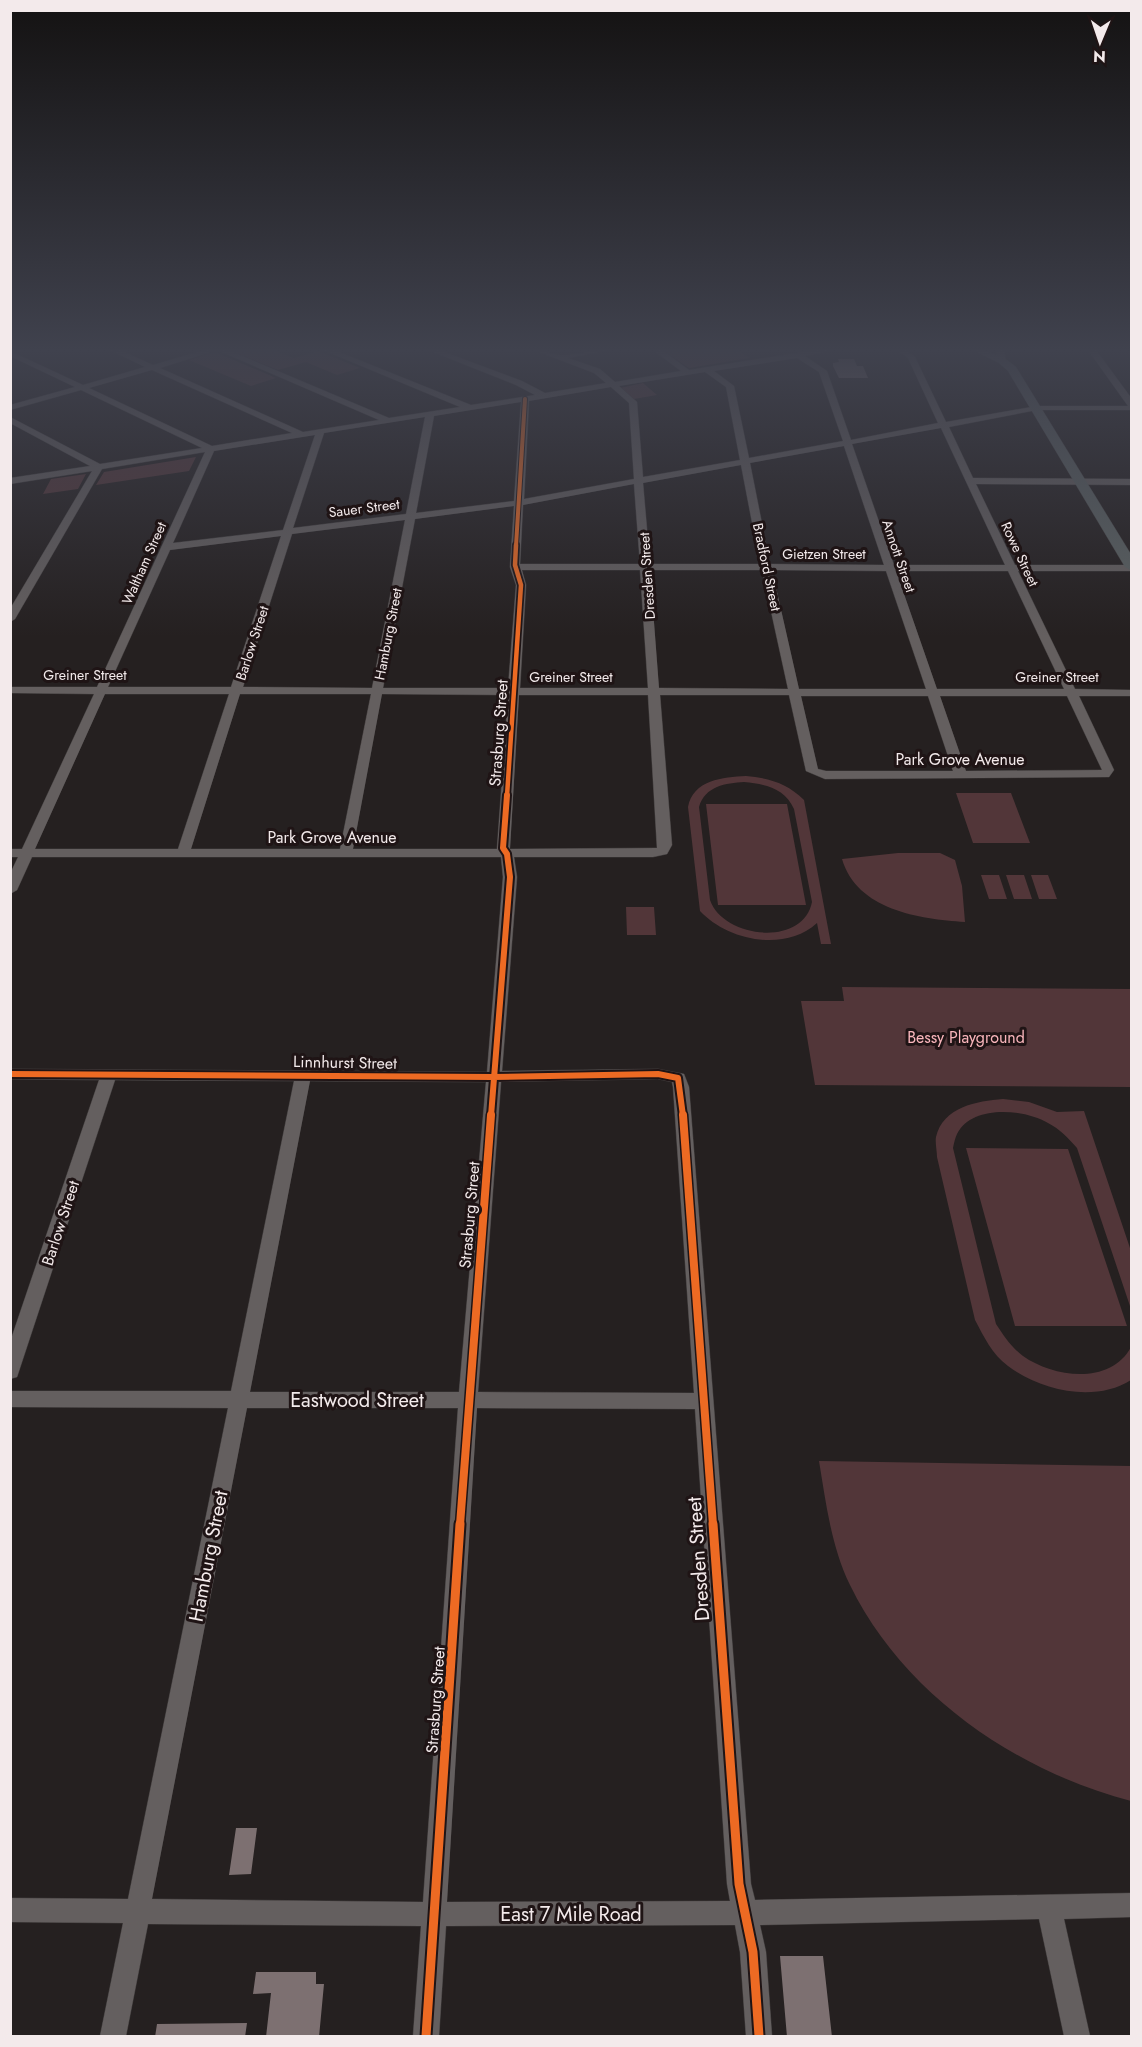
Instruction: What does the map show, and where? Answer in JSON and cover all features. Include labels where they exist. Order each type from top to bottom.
[{"type":"main road","points":[[1058,446],[1131,567]]},
{"type":"street","points":[[59,446],[99,467]]},
{"type":"street","points":[[204,446],[211,449]]},
{"type":"street","points":[[10,481],[234,446]]},
{"type":"street","name":"Barlow Street","points":[[183,854],[316,446]]},
{"type":"street","name":"Hamburg Street","points":[[346,853],[424,446]]},
{"type":"street","name":"Strasburg Street","points":[[426,2037],[468,1401],[510,877],[507,854],[503,848],[515,692],[520,585],[515,567],[522,446]]},
{"type":"street","name":"Dresden Street","points":[[636,446],[665,845],[662,850],[653,853]]},
{"type":"street","name":"Bradford Street","points":[[742,446],[811,769],[815,773]]},
{"type":"street","name":"Sauer Street","points":[[167,548],[518,503],[839,446]]},
{"type":"street","name":"Annott Street","points":[[848,446],[961,776]]},
{"type":"street","name":"Rowe Street","points":[[953,446],[1108,770],[1105,774]]},
{"type":"street","name":"Waltham Street","points":[[10,890],[211,449]]},
{"type":"street","points":[[10,619],[99,467]]},
{"type":"street","points":[[971,482],[1131,482]]},
{"type":"street","name":"Gietzen Street","points":[[515,567],[1131,567]]},
{"type":"street","name":"Greiner Street","points":[[10,690],[1131,693]]},
{"type":"street","name":"Park Grove Avenue","points":[[815,773],[961,776],[1105,774]]},
{"type":"street","name":"Park Grove Avenue","points":[[10,853],[653,853]]},
{"type":"street","name":"Linnhurst Street","points":[[10,1074],[493,1077],[658,1074],[678,1078]]},
{"type":"street","name":"Barlow Street","points":[[10,1371],[109,1074]]},
{"type":"street","name":"Hamburg Street","points":[[113,2037],[303,1075]]},
{"type":"street","name":"Dresden Street","points":[[678,1078],[681,1087],[739,1884],[753,1952],[759,2037]]},
{"type":"street","name":"Eastwood Street","points":[[10,1399],[703,1401]]},
{"type":"street","name":"East 7 Mile Road","points":[[10,1910],[434,1914],[746,1913],[1131,1905]]},
{"type":"street","points":[[1049,1906],[1077,2037]]},
{"type":"green space","points":[[196,457],[189,471],[96,485],[104,472]]},
{"type":"green space","points":[[86,474],[78,489],[43,494],[51,479]]},
{"type":"green space","points":[[754,777],[777,782],[791,789],[804,800],[831,944],[821,944],[817,923],[789,938],[756,939],[725,929],[700,911],[688,807],[691,798],[702,786],[719,779]],"holes":[[[744,782],[774,788],[785,796],[794,809],[812,902],[806,917],[794,926],[779,932],[762,933],[730,923],[718,913],[710,900],[699,807],[706,794],[717,787]]]},
{"type":"green space","points":[[956,793],[1011,793],[1030,843],[973,843]]},
{"type":"green space","points":[[706,804],[787,804],[806,905],[718,905]]},
{"type":"green space","points":[[898,853],[940,853],[955,860],[962,886],[965,922],[910,914],[875,901],[861,890],[850,876],[842,859]]},
{"type":"green space","points":[[981,875],[999,875],[1007,899],[989,899]]},
{"type":"green space","points":[[1006,875],[1024,875],[1032,899],[1014,899]]},
{"type":"green space","points":[[1031,875],[1048,875],[1057,899],[1039,899]]},
{"type":"green space","points":[[626,907],[654,907],[656,935],[627,935]]},
{"type":"green space","name":"Bessy Playground","points":[[842,987],[1131,989],[1131,1087],[815,1085],[801,1001],[844,1001]]},
{"type":"green space","points":[[1003,1099],[1029,1102],[1057,1112],[1084,1111],[1131,1251],[1132,1312],[1077,1148],[1056,1128],[1038,1118],[1013,1112],[999,1112],[974,1118],[964,1124],[957,1134],[953,1148],[996,1324],[1011,1345],[1023,1356],[1050,1369],[1066,1373],[1081,1374],[1110,1368],[1122,1359],[1131,1347],[1131,1380],[1117,1387],[1101,1391],[1068,1391],[1021,1375],[997,1356],[975,1320],[937,1157],[936,1137],[940,1127],[953,1112],[972,1104]]},
{"type":"green space","points":[[966,1148],[1068,1149],[1127,1326],[1015,1326]]},
{"type":"green space","points":[[819,1461],[1131,1466],[1131,1801],[1088,1788],[1046,1770],[1006,1748],[967,1723],[900,1661],[873,1624],[843,1570],[830,1524]]},
{"type":"building","points":[[236,1828],[257,1828],[251,1874],[229,1875]]},
{"type":"building","points":[[780,1956],[823,1956],[832,2037],[787,2037]]},
{"type":"building","points":[[256,1972],[316,1972],[316,1984],[324,1984],[319,2037],[266,2037],[271,1993],[253,1994]]},
{"type":"building","points":[[247,2023],[245,2037],[155,2037],[157,2024]]},
{"type":"cycle path","points":[[426,2036],[468,1401],[510,877],[507,854],[503,848],[521,585],[515,565],[522,446]]},
{"type":"cycle path","points":[[10,1074],[493,1077],[658,1074],[678,1078],[681,1087],[739,1884],[753,1952],[759,2036]]}]
